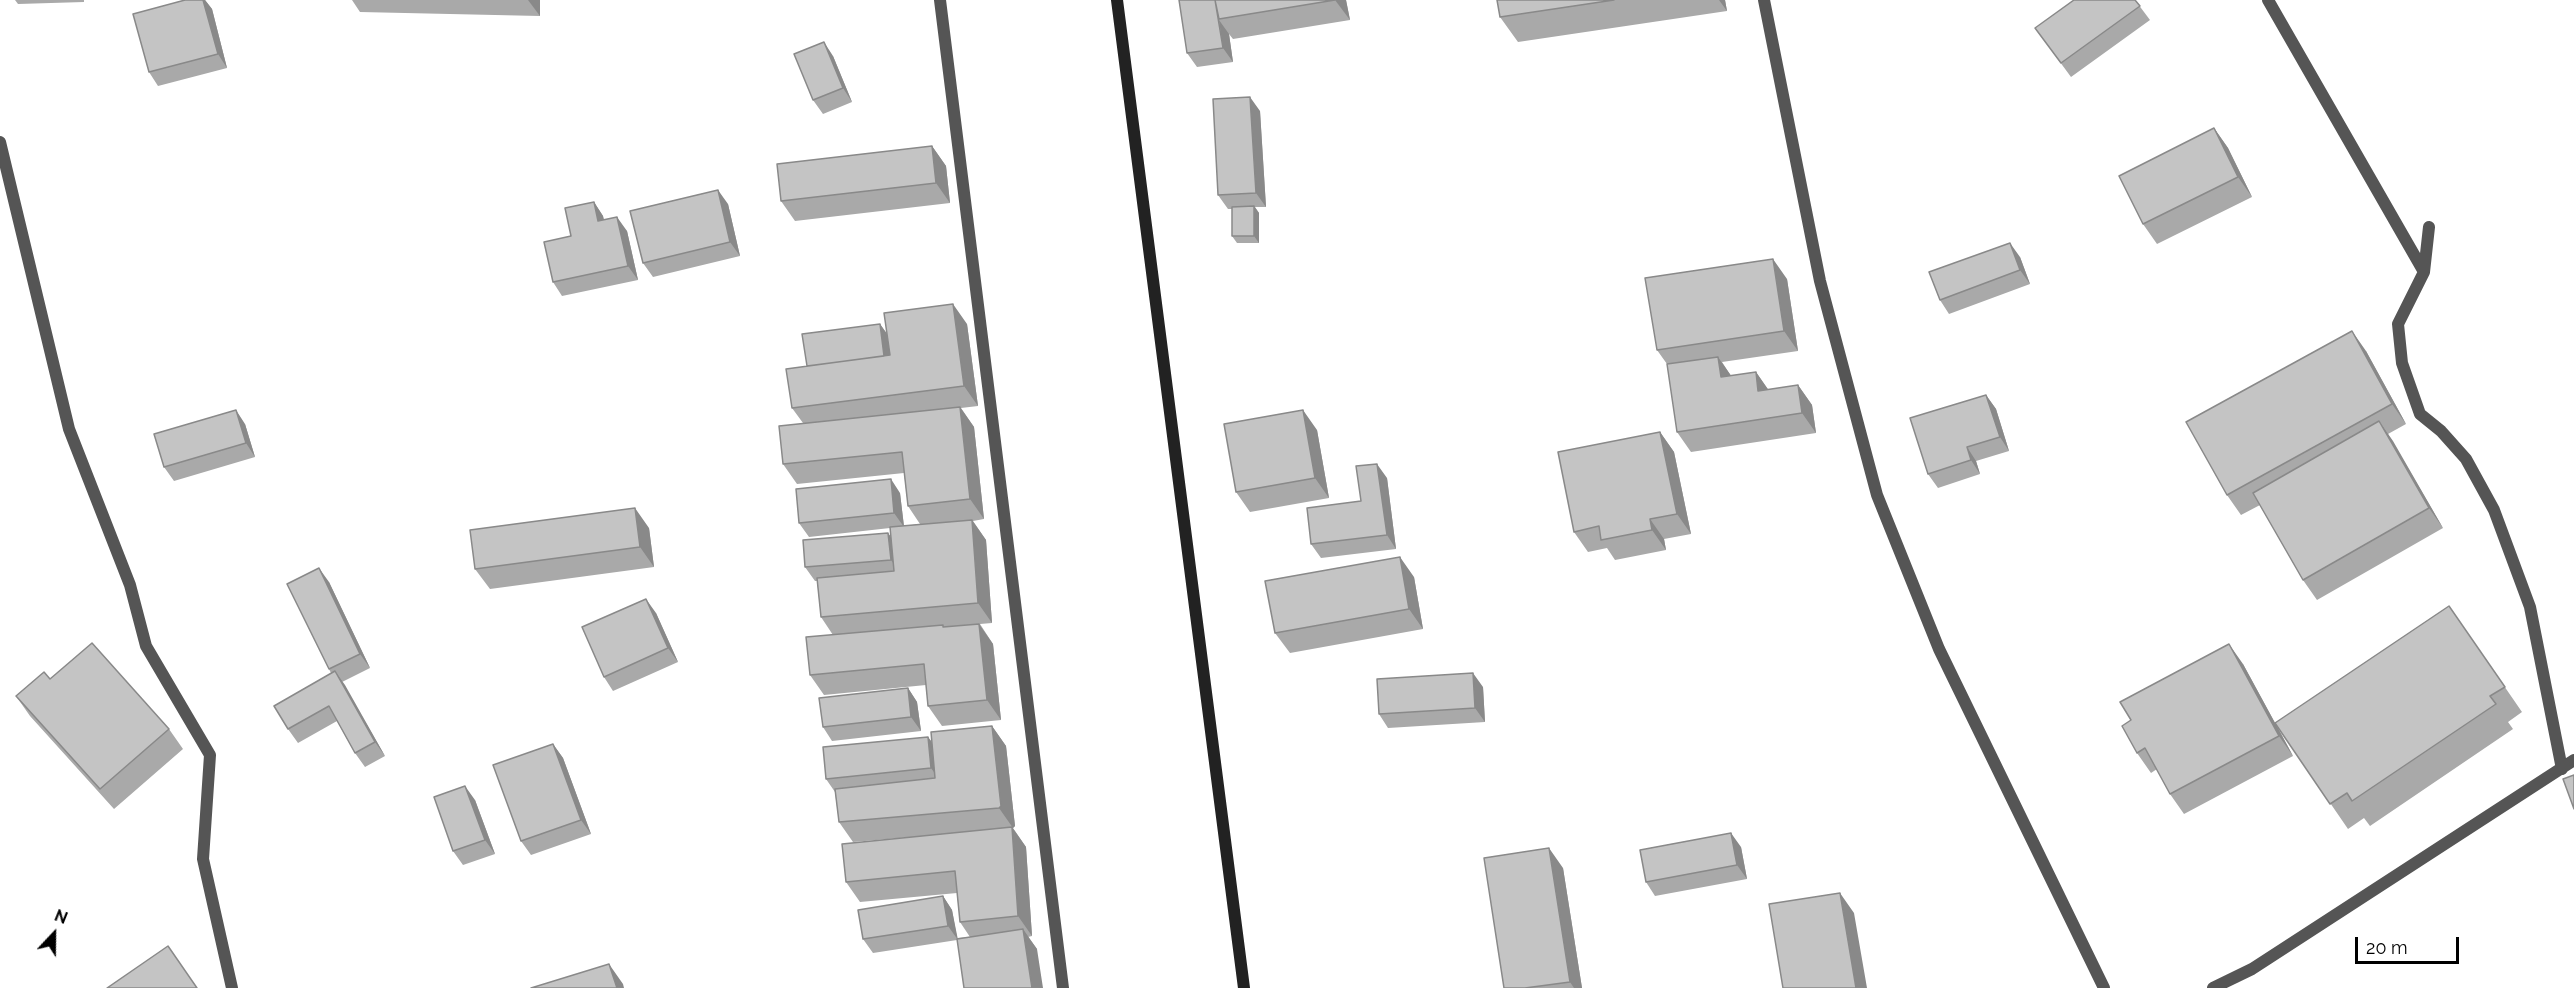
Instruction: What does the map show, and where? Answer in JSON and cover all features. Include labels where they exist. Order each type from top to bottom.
[{"type":"street","points":[[940,0],[1063,988]]},
{"type":"street","points":[[1117,0],[1244,988]]},
{"type":"street","points":[[1764,0],[1820,280],[1877,495],[1939,649],[2104,988]]},
{"type":"street","points":[[2268,0],[2424,272]]},
{"type":"street","points":[[0,142],[69,429],[130,585],[146,646],[210,755],[203,859],[232,988]]},
{"type":"street","points":[[2429,227],[2424,272],[2398,324],[2402,363],[2420,414],[2441,431],[2466,459],[2494,510],[2530,607],[2562,769]]},
{"type":"street","points":[[2213,988],[2252,969],[2574,760]]},
{"type":"building","points":[[185,0],[203,0],[218,54],[149,72],[133,14]]},
{"type":"building","points":[[1179,0],[1215,0],[1223,48],[1187,53]]},
{"type":"building","points":[[1215,0],[1335,0],[1219,19]]},
{"type":"building","points":[[1497,0],[1614,0],[1500,17]]},
{"type":"building","points":[[2074,0],[2135,0],[2140,6],[2061,63],[2035,28]]},
{"type":"building","points":[[824,42],[843,88],[813,100],[794,54]]},
{"type":"building","points":[[1250,97],[1256,193],[1218,195],[1213,99]]},
{"type":"building","points":[[2214,128],[2238,177],[2143,224],[2119,176]]},
{"type":"building","points":[[932,146],[936,183],[781,201],[777,164]]},
{"type":"building","points":[[718,190],[730,242],[643,263],[630,211]]},
{"type":"building","points":[[594,202],[598,221],[617,217],[628,266],[553,282],[544,242],[571,236],[565,208]]},
{"type":"building","points":[[1254,206],[1254,236],[1232,236],[1232,207]]},
{"type":"building","points":[[2010,243],[2020,270],[1940,300],[1929,272]]},
{"type":"building","points":[[1773,259],[1784,331],[1657,350],[1645,278]]},
{"type":"building","points":[[953,304],[964,386],[792,408],[786,369],[890,355],[884,313]]},
{"type":"building","points":[[880,324],[884,356],[807,366],[802,334]]},
{"type":"building","points":[[2352,331],[2392,404],[2227,495],[2186,422]]},
{"type":"building","points":[[1718,357],[1721,377],[1756,372],[1758,391],[1798,385],[1802,413],[1677,432],[1667,364]]},
{"type":"building","points":[[1986,395],[2000,437],[1967,447],[1971,460],[1928,474],[1910,418]]},
{"type":"building","points":[[960,407],[970,499],[908,506],[902,452],[783,464],[779,426]]},
{"type":"building","points":[[236,410],[246,443],[164,467],[154,434]]},
{"type":"building","points":[[1303,410],[1315,478],[1236,492],[1224,424]]},
{"type":"building","points":[[2379,421],[2429,508],[2303,580],[2253,493]]},
{"type":"building","points":[[1660,432],[1677,514],[1650,519],[1652,530],[1601,540],[1599,526],[1574,532],[1558,452]]},
{"type":"building","points":[[1377,464],[1387,535],[1311,544],[1307,508],[1361,501],[1356,466]]},
{"type":"building","points":[[891,479],[894,513],[799,523],[796,489]]},
{"type":"building","points":[[635,508],[640,547],[475,569],[470,530]]},
{"type":"building","points":[[972,520],[978,603],[821,617],[817,578],[894,571],[890,527]]},
{"type":"building","points":[[888,533],[891,560],[805,567],[803,540]]},
{"type":"building","points":[[1400,557],[1409,609],[1275,633],[1265,581]]},
{"type":"building","points":[[319,568],[360,654],[329,669],[287,584]]},
{"type":"building","points":[[646,599],[668,648],[604,677],[582,627]]},
{"type":"building","points":[[2449,606],[2505,687],[2490,696],[2496,704],[2352,801],[2347,793],[2330,804],[2275,723]]},
{"type":"building","points":[[979,624],[987,700],[928,706],[924,664],[810,675],[806,637]]},
{"type":"building","points":[[92,643],[169,729],[100,789],[16,696],[44,672],[50,679]]},
{"type":"building","points":[[2229,644],[2279,736],[2170,794],[2145,748],[2137,753],[2122,726],[2131,720],[2120,702]]},
{"type":"building","points":[[335,671],[375,742],[355,753],[329,706],[288,729],[274,706]]},
{"type":"building","points":[[1473,673],[1475,708],[1379,714],[1377,679]]},
{"type":"building","points":[[908,688],[911,717],[823,727],[819,698]]},
{"type":"building","points":[[992,726],[1001,806],[999,808],[839,822],[835,789],[935,778],[931,732]]},
{"type":"building","points":[[928,737],[931,768],[826,779],[823,747]]},
{"type":"building","points":[[553,744],[581,820],[521,841],[493,765]]},
{"type":"building","points":[[2574,775],[2574,809],[2563,779]]},
{"type":"building","points":[[465,786],[485,840],[453,851],[434,797]]},
{"type":"building","points":[[1012,827],[1018,916],[960,922],[955,871],[846,882],[842,844]]},
{"type":"building","points":[[1731,833],[1737,865],[1646,882],[1640,850]]},
{"type":"building","points":[[1549,848],[1570,982],[1525,988],[1504,988],[1484,858]]},
{"type":"building","points":[[1840,893],[1856,988],[1783,988],[1769,904]]},
{"type":"building","points":[[943,896],[948,926],[863,939],[858,910]]},
{"type":"building","points":[[1023,929],[1032,988],[964,988],[957,939]]},
{"type":"building","points":[[168,946],[197,988],[107,988]]},
{"type":"building","points":[[609,964],[617,988],[531,988]]}]
